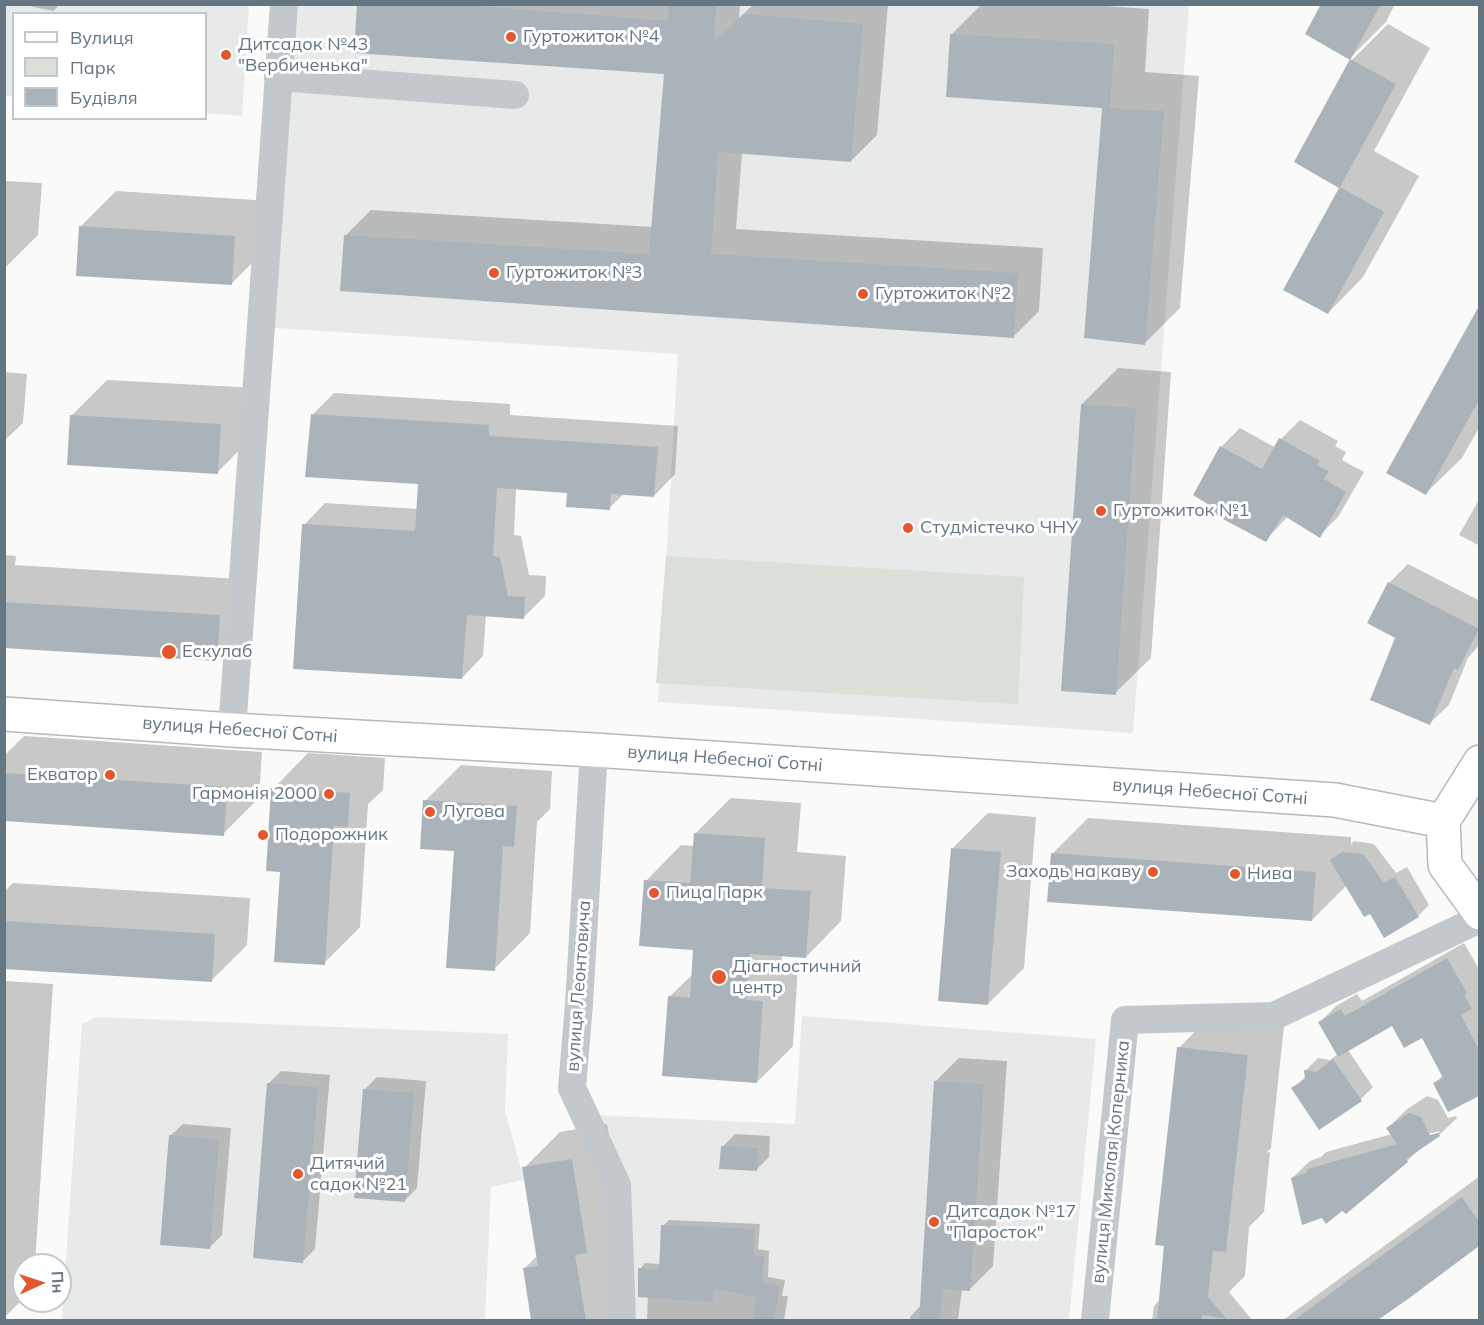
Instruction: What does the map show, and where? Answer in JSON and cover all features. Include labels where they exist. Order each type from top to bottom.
[{"type":"street","points":[[232,730],[284,4]]},
{"type":"street","points":[[279,77],[515,95]]},
{"type":"street","name":"вулиця Небесної Сотні","points":[[4,714],[232,730],[594,750],[1335,800],[1443,821]]},
{"type":"street","name":"вулиця Леонтовича","points":[[594,750],[572,1088],[617,1185],[622,1320]]},
{"type":"street","points":[[1479,762],[1443,821],[1445,865],[1479,913]]},
{"type":"street","name":"вулиця Миколая Коперника","points":[[1095,1320],[1125,1020],[1274,1016],[1479,919]]},
{"type":"shaded area","name":"Студмістечко ЧНУ","points":[[1158,4],[1189,6],[1133,733],[658,702],[678,354],[261,327],[285,5]]},
{"type":"shaded area","name":"Дитсадок №43 \"Вербиченька\"","points":[[4,5],[249,5],[242,116],[207,113],[207,12],[12,12],[12,97],[5,96]]},
{"type":"shaded area","name":"Дитсадок №17 \"Паросток\"","points":[[802,1016],[1096,1039],[1069,1320],[625,1320],[592,1115],[795,1124]]},
{"type":"shaded area","name":"Дитячий садок №21","points":[[97,1017],[508,1034],[505,1110],[524,1180],[491,1187],[485,1320],[62,1320],[62,1313],[72,1313],[72,1253],[67,1253],[82,1024]]},
{"type":"green space","points":[[666,556],[1024,577],[1018,704],[656,683]]},
{"type":"building","points":[[357,4],[453,4],[668,21],[669,4],[716,4],[714,41],[744,14],[863,24],[851,162],[718,152],[711,254],[1018,273],[1014,338],[340,291],[344,235],[649,254],[664,74],[354,53]]},
{"type":"building","points":[[1321,4],[1381,4],[1350,60],[1305,34]]},
{"type":"building","points":[[950,34],[1114,44],[1110,108],[1164,111],[1145,345],[1084,338],[1102,108],[946,97]]},
{"type":"building","points":[[1350,59],[1396,84],[1340,187],[1384,212],[1328,314],[1283,290],[1339,188],[1294,162]]},
{"type":"building","points":[[79,226],[235,236],[232,285],[76,276]]},
{"type":"building","points":[[1479,306],[1479,400],[1426,495],[1386,473]]},
{"type":"building","name":"Гуртожиток №1","points":[[1081,404],[1136,408],[1116,695],[1061,691]]},
{"type":"building","points":[[311,414],[489,425],[489,436],[658,447],[654,497],[611,494],[610,510],[566,507],[567,493],[497,488],[493,556],[500,557],[508,596],[525,597],[524,619],[467,615],[462,679],[293,669],[302,524],[415,531],[418,484],[305,477]]},
{"type":"building","points":[[70,415],[221,424],[218,474],[67,465]]},
{"type":"building","points":[[1279,438],[1320,461],[1317,465],[1329,471],[1324,479],[1346,492],[1320,538],[1283,515],[1266,542],[1208,511],[1211,506],[1193,495],[1220,446],[1262,469]]},
{"type":"building","points":[[1388,582],[1479,629],[1458,670],[1454,668],[1430,725],[1370,700],[1395,638],[1367,623]]},
{"type":"building","points":[[4,602],[220,615],[217,661],[4,648]]},
{"type":"building","points":[[4,773],[227,787],[224,836],[4,821]]},
{"type":"building","points":[[271,788],[350,793],[348,827],[334,826],[325,965],[274,962],[280,872],[266,871]]},
{"type":"building","points":[[423,800],[517,806],[514,847],[503,846],[495,971],[446,968],[454,851],[420,849]]},
{"type":"building","name":"Діагностичний центр","points":[[694,833],[765,838],[762,888],[811,891],[806,958],[750,954],[746,1000],[763,1001],[757,1083],[662,1076],[668,996],[690,998],[693,950],[639,946],[644,880],[690,883]]},
{"type":"building","points":[[951,848],[1001,852],[988,1005],[938,1001]]},
{"type":"building","points":[[1342,852],[1363,854],[1384,883],[1395,877],[1419,917],[1384,938],[1370,914],[1364,917],[1330,860]]},
{"type":"building","points":[[1051,853],[1316,872],[1312,921],[1047,902]]},
{"type":"building","points":[[4,921],[215,934],[212,982],[4,969]]},
{"type":"building","points":[[1447,958],[1467,993],[1464,995],[1472,1009],[1461,1015],[1479,1050],[1479,1096],[1448,1112],[1433,1083],[1443,1078],[1422,1038],[1404,1048],[1392,1026],[1338,1057],[1318,1022],[1341,1009],[1345,1016]]},
{"type":"building","points":[[1177,1047],[1248,1055],[1233,1188],[1230,1190],[1233,1189],[1226,1252],[1213,1251],[1208,1297],[1227,1319],[1202,1315],[1202,1320],[1157,1320],[1164,1246],[1155,1245]]},
{"type":"building","points":[[1333,1059],[1362,1101],[1319,1130],[1291,1088],[1305,1079],[1304,1070],[1316,1072]]},
{"type":"building","points":[[934,1081],[984,1084],[970,1291],[943,1289],[939,1320],[919,1320]]},
{"type":"building","points":[[267,1083],[318,1087],[303,1263],[253,1258]]},
{"type":"building","points":[[363,1089],[414,1093],[405,1202],[354,1198]]},
{"type":"building","points":[[1409,1113],[1421,1117],[1430,1135],[1438,1133],[1440,1136],[1406,1159],[1408,1162],[1346,1214],[1342,1211],[1326,1224],[1322,1218],[1302,1225],[1291,1178],[1307,1172],[1307,1169],[1397,1144],[1386,1128]]},
{"type":"building","points":[[169,1135],[219,1140],[210,1249],[160,1245]]},
{"type":"building","points":[[721,1146],[758,1148],[757,1171],[719,1169]]},
{"type":"building","points":[[572,1159],[587,1253],[575,1255],[586,1320],[531,1320],[523,1268],[538,1266],[522,1167]]},
{"type":"building","points":[[1462,1197],[1479,1222],[1479,1246],[1408,1299],[1378,1320],[1294,1320]]},
{"type":"building","points":[[661,1225],[755,1229],[753,1255],[764,1256],[762,1283],[780,1286],[774,1320],[753,1320],[756,1297],[714,1289],[713,1302],[638,1297],[638,1268],[659,1270]]},
{"type":"place","name":"Гуртожиток №4","points":[[511,37]]},
{"type":"place","name":"Дитсадок №43 \"Вербиченька\"","points":[[226,55]]},
{"type":"place","name":"Гуртожиток №3","points":[[494,273]]},
{"type":"place","name":"Гуртожиток №2","points":[[863,294]]},
{"type":"place","name":"Гуртожиток №1","points":[[1101,511]]},
{"type":"place","name":"Студмістечко ЧНУ","points":[[908,528]]},
{"type":"place","name":"Ескулаб","points":[[169,652]]},
{"type":"place","name":"Екватор","points":[[110,775]]},
{"type":"place","name":"Гармонія 2000","points":[[329,794]]},
{"type":"place","name":"Лугова","points":[[430,812]]},
{"type":"place","name":"Подорожник","points":[[263,835]]},
{"type":"place","name":"Заходь на каву","points":[[1153,872]]},
{"type":"place","name":"Нива","points":[[1235,874]]},
{"type":"place","name":"Пица Парк","points":[[654,893]]},
{"type":"place","name":"Діагностичний центр","points":[[719,977]]},
{"type":"place","name":"Дитячий садок №21","points":[[298,1174]]},
{"type":"place","name":"Дитсадок №17 \"Паросток\"","points":[[934,1222]]}]
